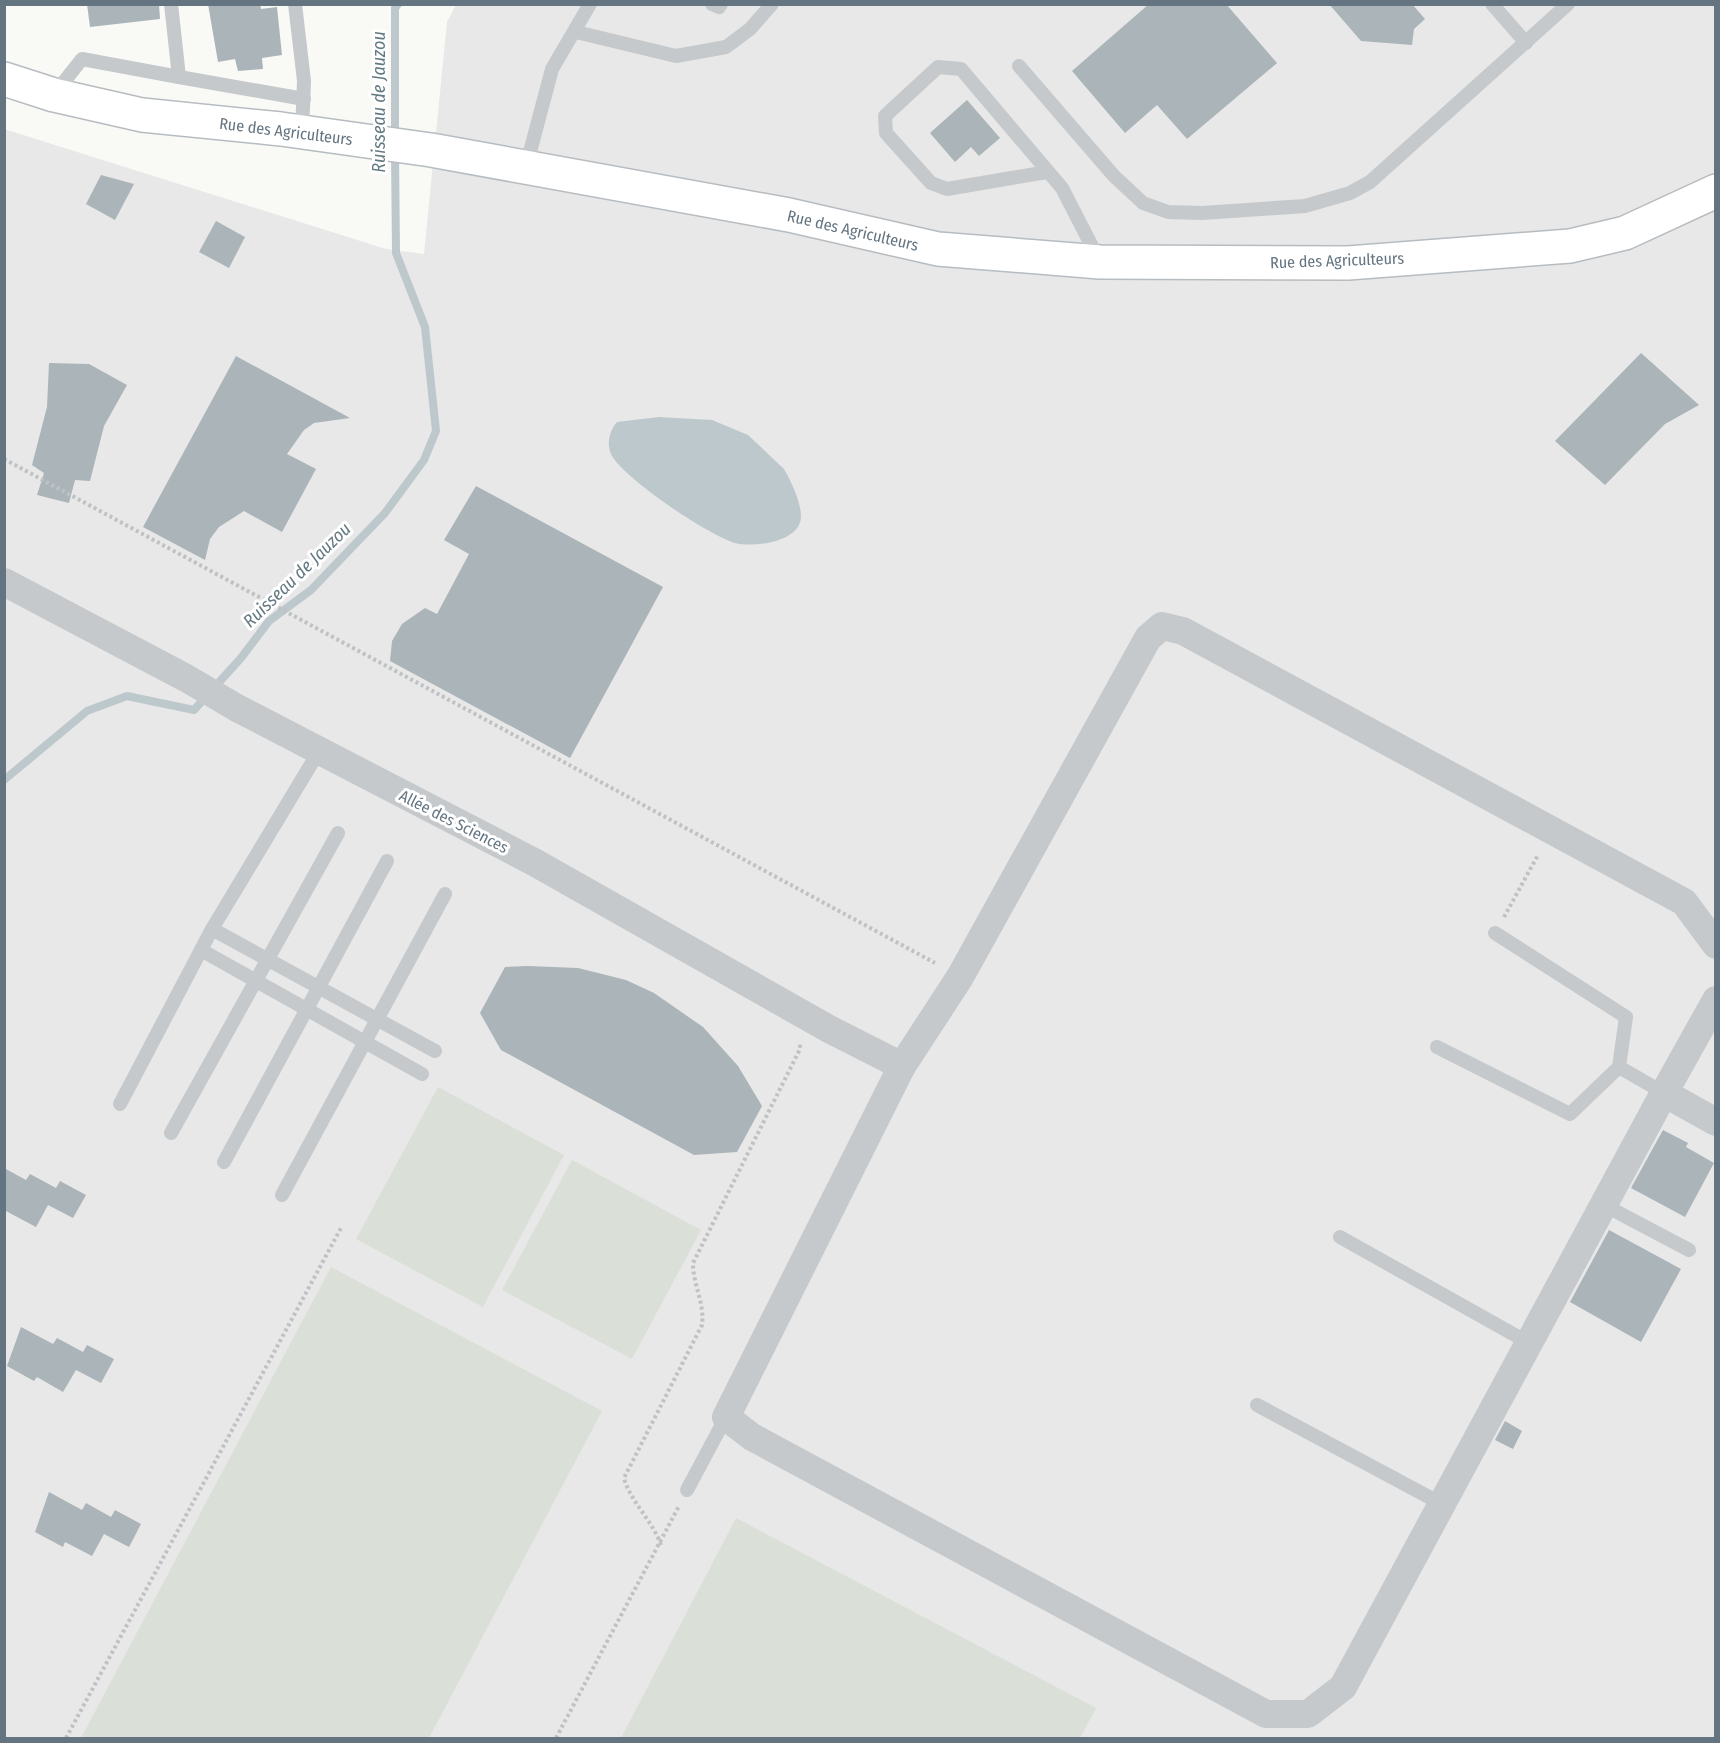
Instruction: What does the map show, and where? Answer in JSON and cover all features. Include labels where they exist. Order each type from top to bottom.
[{"type":"street","name":"Rue des Agriculteurs","points":[[4,79],[54,95],[142,115],[431,150],[789,215],[938,249],[1100,262],[1348,263],[1570,246],[1625,233],[1711,188]]},
{"type":"street","name":"Allée des Sciences","points":[[4,582],[186,678],[237,708],[534,862],[796,1011],[902,1066]]},
{"type":"street","points":[[1716,945],[1684,902],[1183,631],[1162,626],[1148,638],[960,977],[902,1066],[726,1417],[752,1437],[1266,1714],[1308,1714],[1343,1687],[1716,1000]]},
{"type":"street","points":[[1664,1093],[1716,1122]]},
{"type":"lane","points":[[171,4],[179,77]]},
{"type":"lane","points":[[295,4],[304,81],[302,133]]},
{"type":"lane","points":[[526,167],[552,69],[576,32],[590,4]]},
{"type":"lane","points":[[712,4],[719,7],[721,4]]},
{"type":"lane","points":[[576,32],[676,56],[726,47],[750,29],[772,4]]},
{"type":"lane","points":[[1492,4],[1526,43]]},
{"type":"lane","points":[[1019,66],[1114,176],[1143,203],[1168,212],[1202,213],[1305,206],[1350,193],[1370,182],[1568,4]]},
{"type":"lane","points":[[54,95],[82,59],[304,99]]},
{"type":"lane","points":[[1047,172],[947,189],[931,183],[886,133],[885,116],[938,67],[961,69],[1062,188],[1100,262]]},
{"type":"lane","points":[[120,1104],[212,929],[319,751]]},
{"type":"lane","points":[[171,1133],[338,833]]},
{"type":"lane","points":[[224,1162],[387,861]]},
{"type":"lane","points":[[282,1195],[445,894]]},
{"type":"lane","points":[[212,929],[435,1050]]},
{"type":"lane","points":[[1437,1047],[1570,1114],[1619,1067],[1626,1017],[1495,933]]},
{"type":"lane","points":[[201,950],[422,1074]]},
{"type":"lane","points":[[1619,1067],[1664,1093]]},
{"type":"lane","points":[[1604,1205],[1689,1250]]},
{"type":"lane","points":[[1340,1237],[1529,1343]]},
{"type":"lane","points":[[1257,1405],[1442,1504]]},
{"type":"lane","points":[[687,1490],[726,1417]]},
{"type":"path","points":[[4,459],[960,977]]},
{"type":"path","points":[[1495,933],[1551,830]]},
{"type":"path","points":[[661,1545],[654,1526],[627,1489],[624,1478],[702,1325],[704,1313],[693,1280],[693,1263],[800,1048],[796,1011]]},
{"type":"path","points":[[66,1738],[341,1228]]},
{"type":"path","points":[[556,1738],[661,1545],[687,1490]]},
{"type":"shaded area","points":[[456,5],[1715,5],[1715,1738],[5,1738],[4,129],[386,249],[424,254],[447,22]]},
{"type":"shaded area","points":[[659,417],[712,420],[748,435],[787,474],[799,505],[801,517],[799,526],[785,538],[764,544],[735,543],[688,518],[633,479],[612,456],[609,438],[612,430],[617,422]]},
{"type":"shaded area","points":[[438,1087],[564,1155],[483,1307],[356,1239]]},
{"type":"shaded area","points":[[572,1160],[701,1230],[632,1359],[502,1290]]},
{"type":"shaded area","points":[[331,1267],[602,1411],[429,1738],[81,1738]]},
{"type":"shaded area","points":[[736,1518],[1096,1708],[1080,1738],[621,1738]]},
{"type":"building","points":[[87,4],[159,4],[160,19],[90,27]]},
{"type":"building","points":[[208,4],[260,4],[261,9],[277,7],[282,55],[262,58],[263,69],[238,71],[235,59],[218,62]]},
{"type":"building","points":[[1149,4],[1226,4],[1277,63],[1187,139],[1157,105],[1125,133],[1072,71]]},
{"type":"building","points":[[1329,4],[1412,4],[1425,19],[1414,29],[1412,45],[1361,41]]},
{"type":"building","points":[[967,100],[1000,138],[979,156],[971,147],[955,162],[930,133]]},
{"type":"building","points":[[101,175],[134,184],[115,220],[86,204]]},
{"type":"building","points":[[216,221],[245,237],[229,268],[199,252]]},
{"type":"building","points":[[1641,353],[1699,405],[1665,424],[1605,485],[1555,441]]},
{"type":"building","points":[[236,356],[350,418],[314,423],[304,430],[287,454],[316,469],[282,532],[244,511],[219,527],[210,539],[205,560],[143,527]]},
{"type":"building","points":[[49,363],[89,364],[127,385],[104,426],[90,481],[75,480],[69,503],[37,495],[44,473],[32,465],[47,407]]},
{"type":"building","points":[[476,486],[663,587],[570,758],[390,661],[392,641],[402,624],[425,608],[437,614],[469,554],[444,540]]},
{"type":"building","points":[[505,967],[578,968],[626,980],[654,993],[703,1027],[738,1066],[762,1106],[737,1152],[694,1155],[501,1050],[480,1013]]},
{"type":"building","points":[[1663,1130],[1688,1143],[1686,1147],[1714,1163],[1685,1217],[1631,1188]]},
{"type":"building","points":[[4,1168],[26,1180],[30,1174],[56,1188],[60,1181],[86,1195],[73,1218],[48,1205],[36,1227],[4,1210]]},
{"type":"building","points":[[1609,1230],[1681,1269],[1641,1342],[1570,1302]]},
{"type":"building","points":[[21,1327],[53,1344],[57,1338],[83,1352],[87,1345],[114,1359],[101,1383],[76,1370],[63,1392],[37,1377],[34,1381],[7,1366]]},
{"type":"building","points":[[1505,1421],[1522,1431],[1513,1449],[1495,1440]]},
{"type":"building","points":[[49,1492],[82,1510],[86,1503],[111,1517],[115,1510],[141,1524],[129,1547],[104,1534],[92,1556],[65,1542],[63,1547],[35,1532]]},
{"type":"waterway","name":"Ruisseau de Jauzou","points":[[395,139],[395,8],[398,4]]},
{"type":"waterway","name":"Ruisseau de Jauzou","points":[[4,780],[87,711],[127,696],[194,710],[241,658],[269,621],[311,590],[385,513],[424,460],[436,431],[425,327],[396,253],[395,152]]}]
